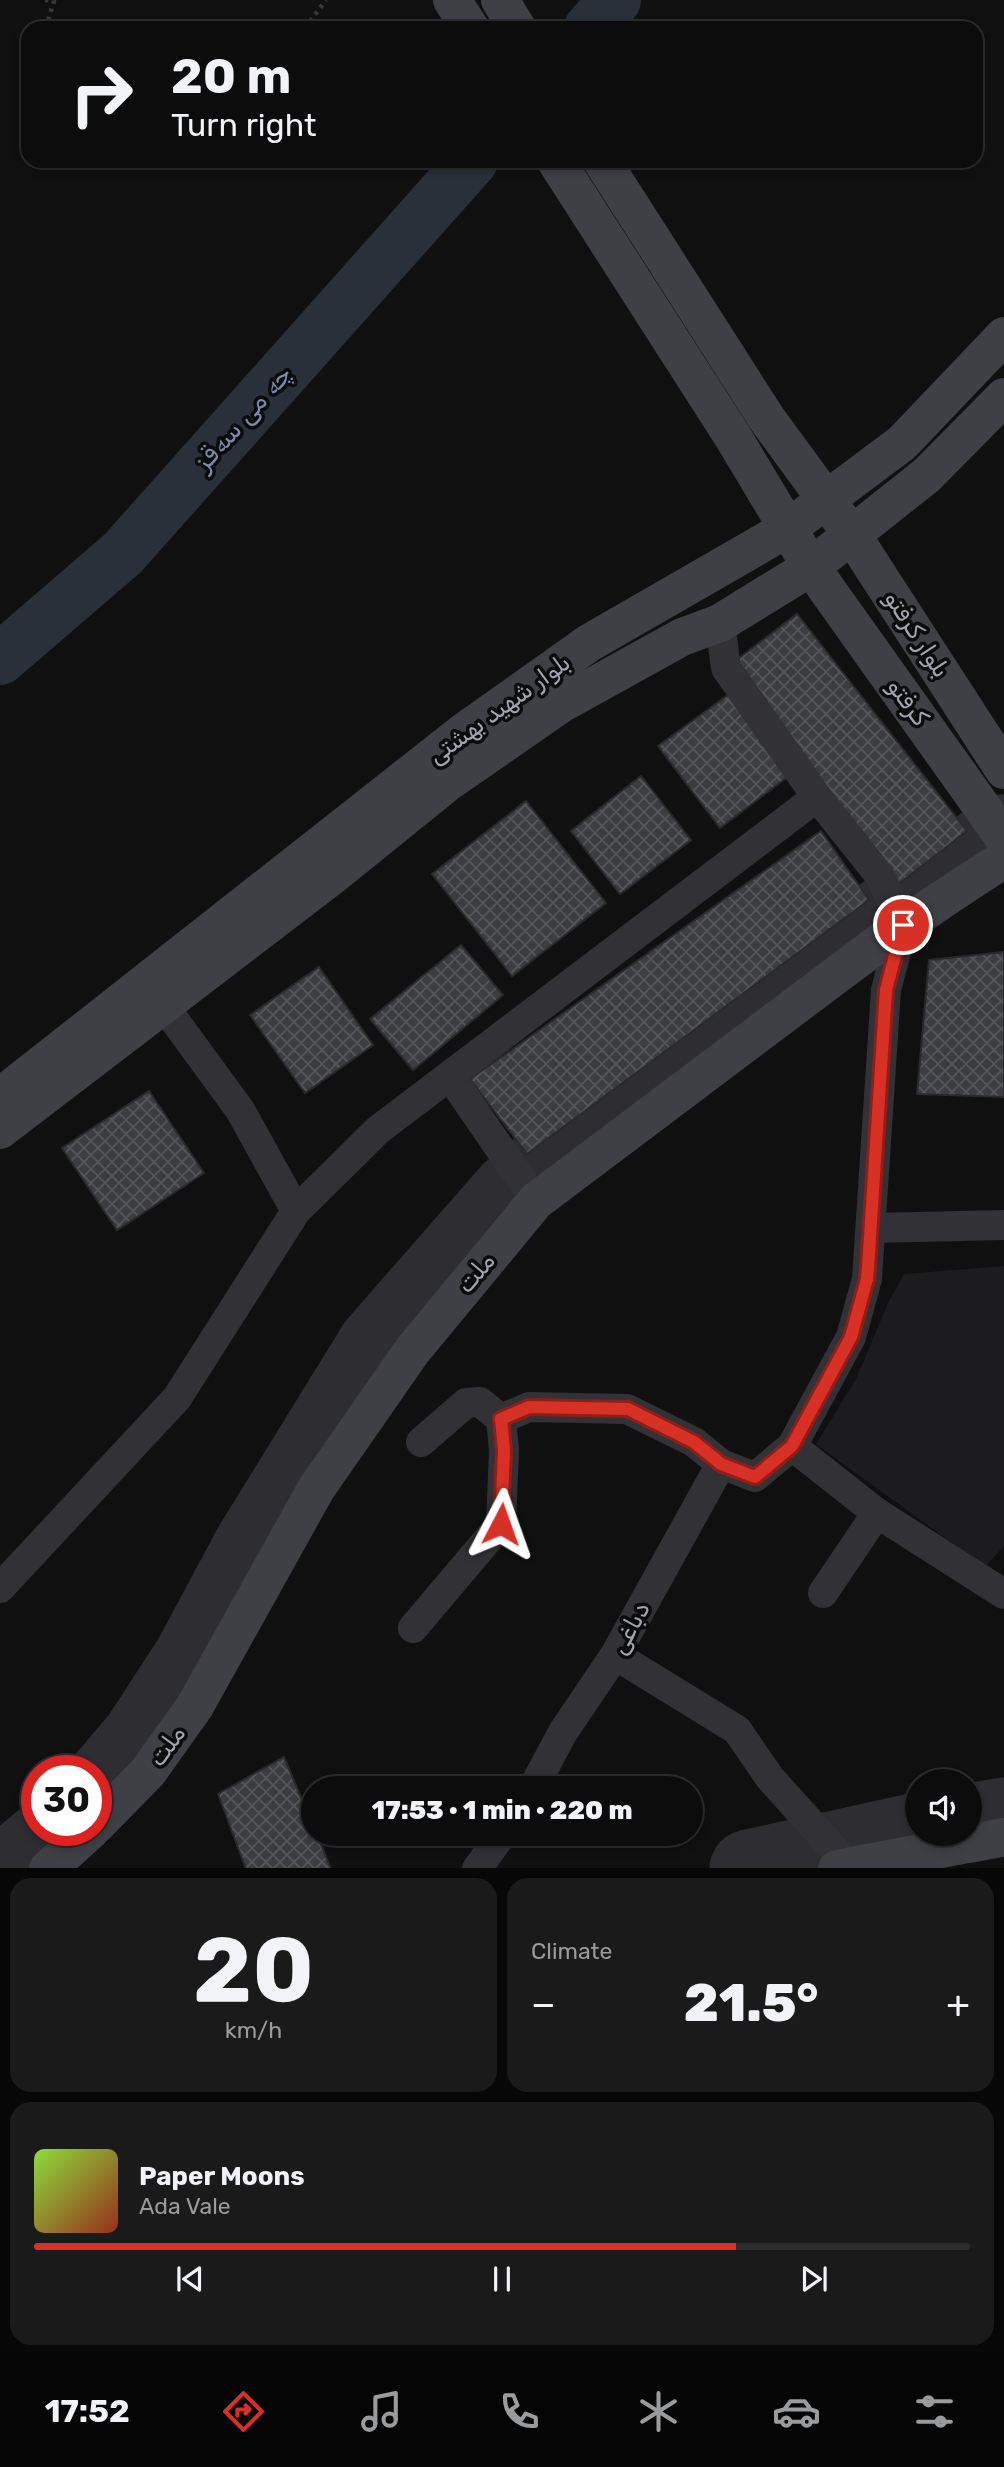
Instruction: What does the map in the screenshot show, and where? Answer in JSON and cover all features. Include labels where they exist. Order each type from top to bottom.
[{"type":"main road","points":[[452,0],[466,21]]},
{"type":"main road","points":[[500,0],[513,21]]},
{"type":"main road","name":"کرفتو","points":[[561,168],[733,436],[811,567],[1004,838]]},
{"type":"main road","name":"بلوار کرفتو","points":[[606,168],[767,419],[852,535],[1004,770]]},
{"type":"main road","name":"بلوار شهید بهشتی","points":[[0,1097],[465,731],[589,643],[787,529],[902,443],[1004,336]]},
{"type":"main road","name":"بلوار شهید بهشتی","points":[[0,1130],[164,1006],[447,783],[561,704],[682,637],[720,623],[811,567],[926,475],[1004,397]]},
{"type":"main road","name":"ملت","points":[[112,1809],[148,1772],[195,1706],[316,1489],[412,1351],[537,1201],[903,925],[1004,859]]},
{"type":"main road","points":[[847,1868],[1004,1837]]},
{"type":"main road","points":[[48,1868],[73,1846]]},
{"type":"street","points":[[501,1419],[529,1407],[628,1409],[694,1442],[721,1464],[755,1477],[792,1446],[851,1337],[867,1279],[886,990],[903,925],[880,876],[817,797],[726,668],[720,623]]},
{"type":"street","points":[[0,1588],[177,1398],[296,1211],[378,1130],[817,797]]},
{"type":"street","points":[[164,1006],[240,1111],[296,1211]]},
{"type":"street","points":[[450,1076],[537,1201]]},
{"type":"street","points":[[872,1228],[1004,1225]]},
{"type":"street","points":[[413,1628],[501,1524],[504,1450],[501,1419],[480,1402],[466,1403],[421,1442]]},
{"type":"street","points":[[792,1446],[877,1513],[1004,1594]]},
{"type":"street","name":"دباغی","points":[[539,1776],[563,1732],[615,1655],[721,1464]]},
{"type":"street","points":[[823,1593],[877,1513]]},
{"type":"street","points":[[615,1655],[737,1730],[770,1778],[847,1868]]},
{"type":"street","points":[[477,1868],[493,1846]]},
{"type":"path","points":[[45,0],[54,1],[48,21]]},
{"type":"path","points":[[310,21],[326,0]]},
{"type":"shaded area","points":[[1004,1266],[1004,1546],[985,1567],[816,1444],[856,1379],[889,1301],[904,1274]]},
{"type":"building","points":[[797,614],[967,831],[896,886],[726,668]]},
{"type":"building","points":[[728,695],[789,776],[720,828],[658,746]]},
{"type":"building","points":[[641,776],[691,840],[620,894],[571,831]]},
{"type":"building","points":[[526,801],[606,903],[512,976],[432,874]]},
{"type":"building","points":[[821,831],[869,900],[527,1154],[470,1079]]},
{"type":"building","points":[[461,945],[503,995],[413,1070],[370,1019]]},
{"type":"building","points":[[1004,952],[1004,1097],[917,1094],[929,960]]},
{"type":"building","points":[[319,967],[373,1045],[305,1093],[250,1015]]},
{"type":"building","points":[[149,1091],[204,1173],[117,1230],[62,1148]]},
{"type":"building","points":[[284,1757],[301,1797],[301,1846],[322,1846],[331,1868],[246,1868],[218,1794]]},
{"type":"waterway","name":"چە می سەقز","points":[[596,21],[615,0]]},
{"type":"waterway","name":"چە می سەقز","points":[[0,659],[123,553],[466,168]]},
{"type":"taxiway","points":[[112,1772],[141,1738],[193,1658],[253,1546],[377,1345],[511,1192],[666,1068],[1001,834]]},
{"type":"taxiway","points":[[982,1821],[1004,1817]]},
{"type":"taxiway","points":[[754,1868],[905,1835]]},
{"type":"taxiway","points":[[10,1868],[37,1846]]},
{"type":"route","points":[[501,1524],[504,1450],[501,1419],[529,1407],[628,1409],[694,1442],[721,1464],[755,1477],[792,1446],[851,1337],[867,1279],[886,990],[903,925]]}]
